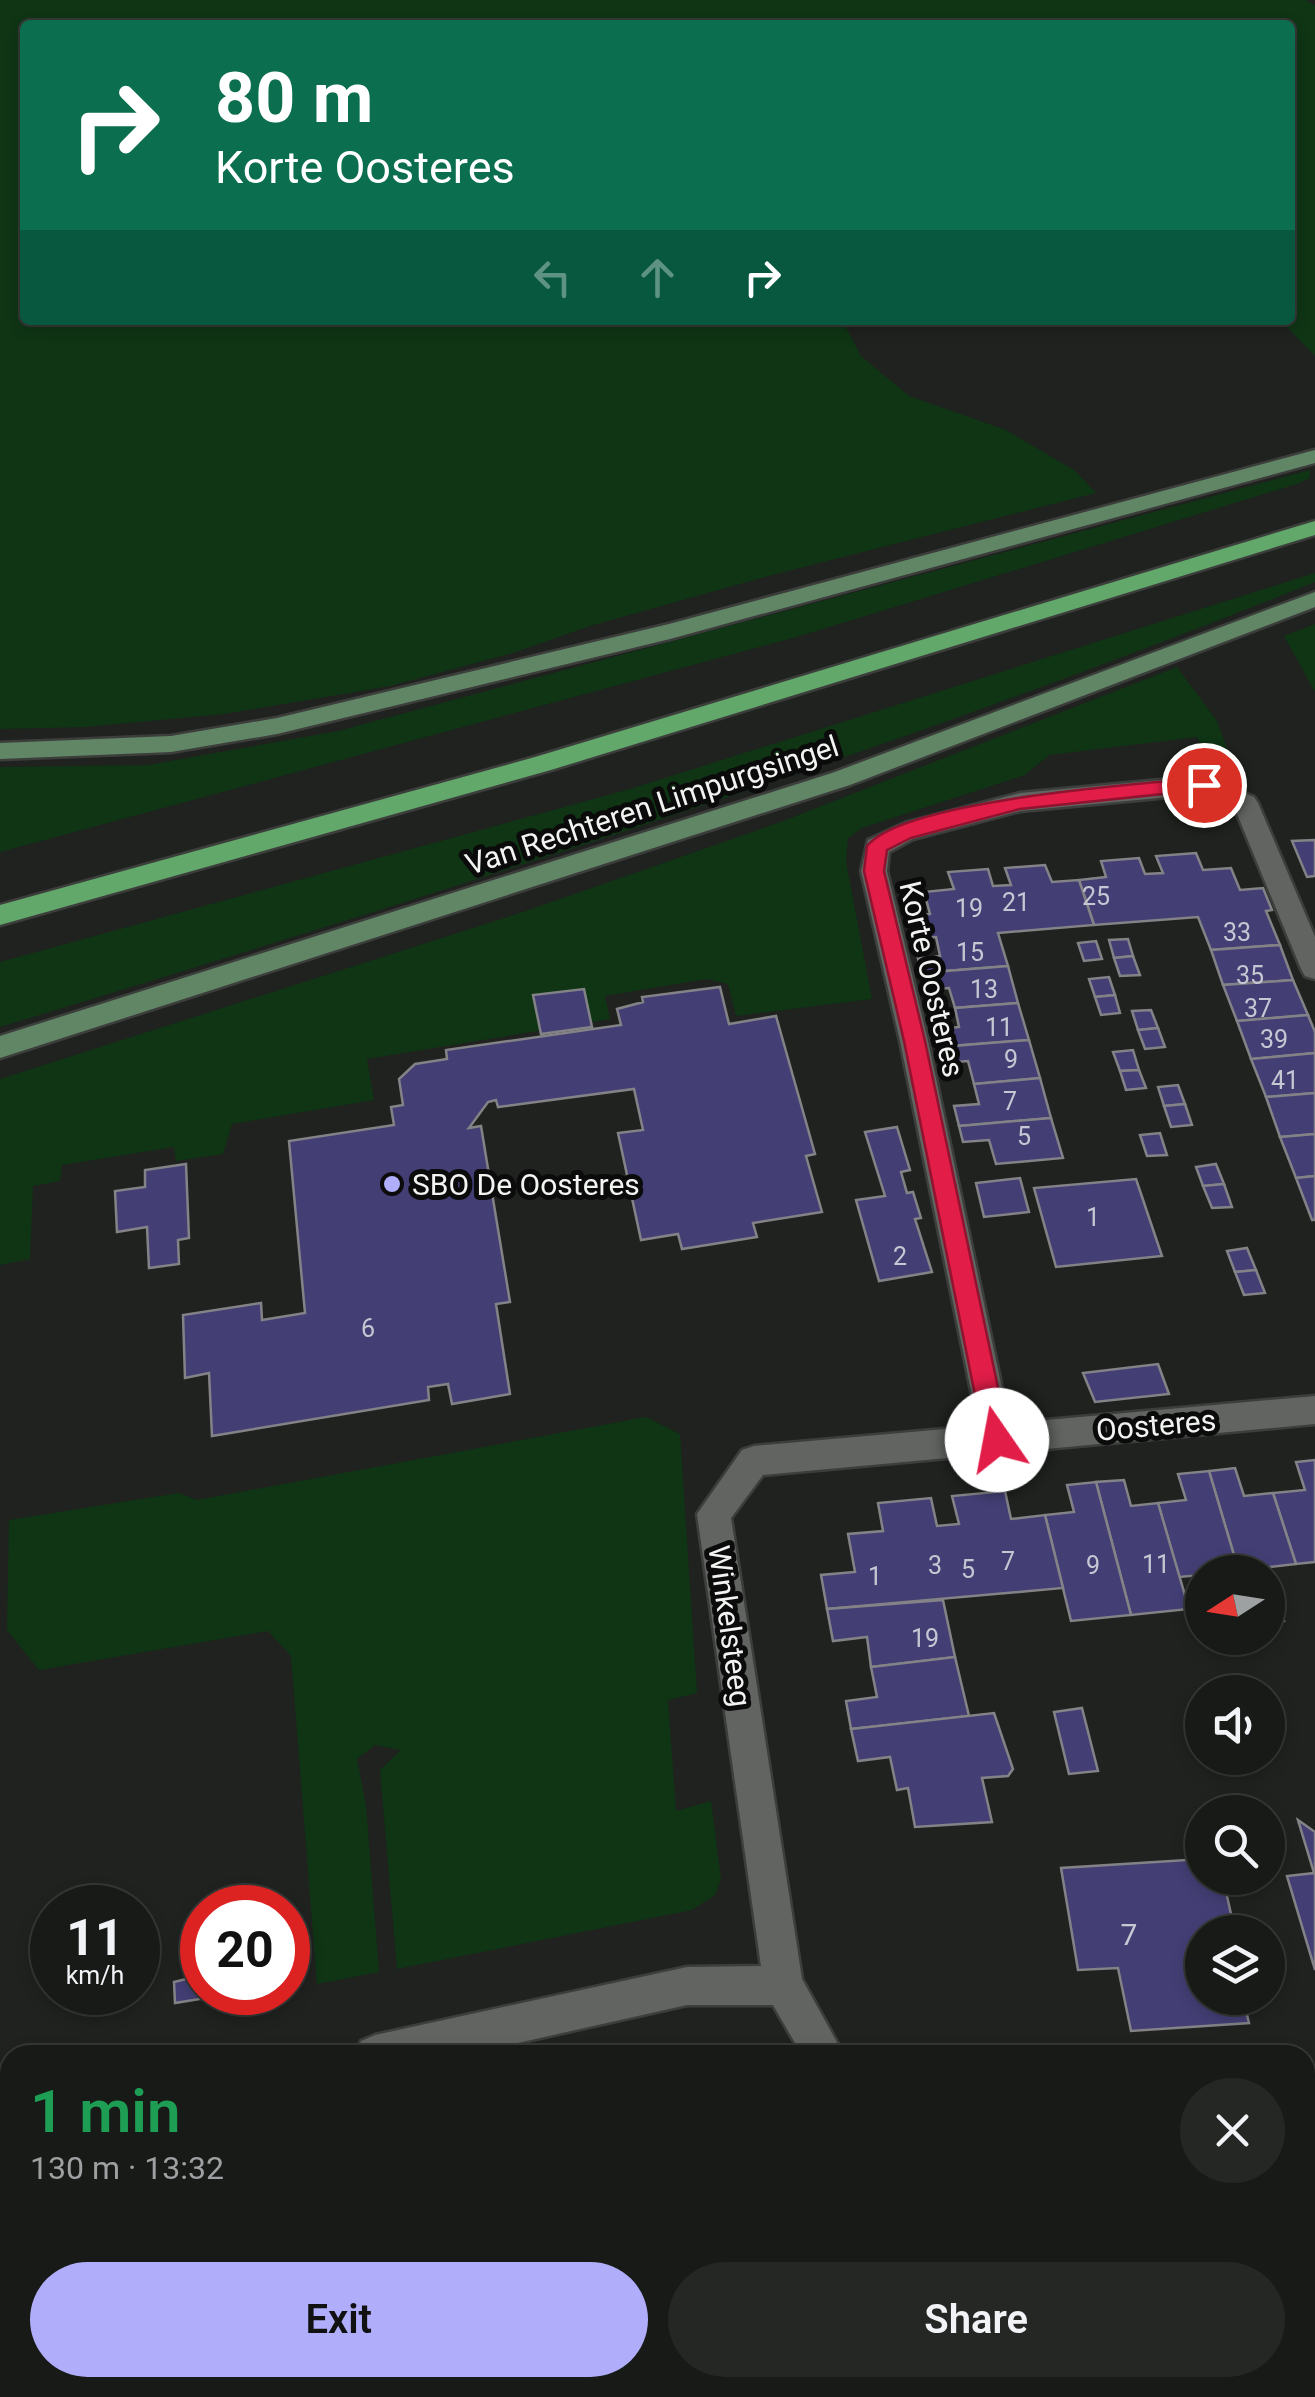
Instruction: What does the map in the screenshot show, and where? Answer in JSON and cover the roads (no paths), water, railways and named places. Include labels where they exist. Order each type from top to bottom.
[{"type":"main road","points":[[0,751],[171,744],[277,726],[670,630],[1315,456]]},
{"type":"main road","points":[[0,915],[542,764],[1315,528]]},
{"type":"main road","name":"Van Rechteren Limpurgsingel","points":[[0,1048],[841,779],[1315,599]]},
{"type":"street","name":"Korte Oosteres","points":[[997,1440],[914,1041],[874,871],[877,846],[904,832],[1020,802],[1204,785],[1244,803],[1315,969]]},
{"type":"street","name":"Oosteres","points":[[997,1440],[1315,1410]]},
{"type":"street","name":"Winkelsteeg","points":[[818,2045],[783,1985],[714,1514],[754,1461],[997,1440]]},
{"type":"street","points":[[454,2045],[687,1986],[783,1985]]},
{"type":"place","name":"SBO De Oosteres","points":[[392,1184]]}]
